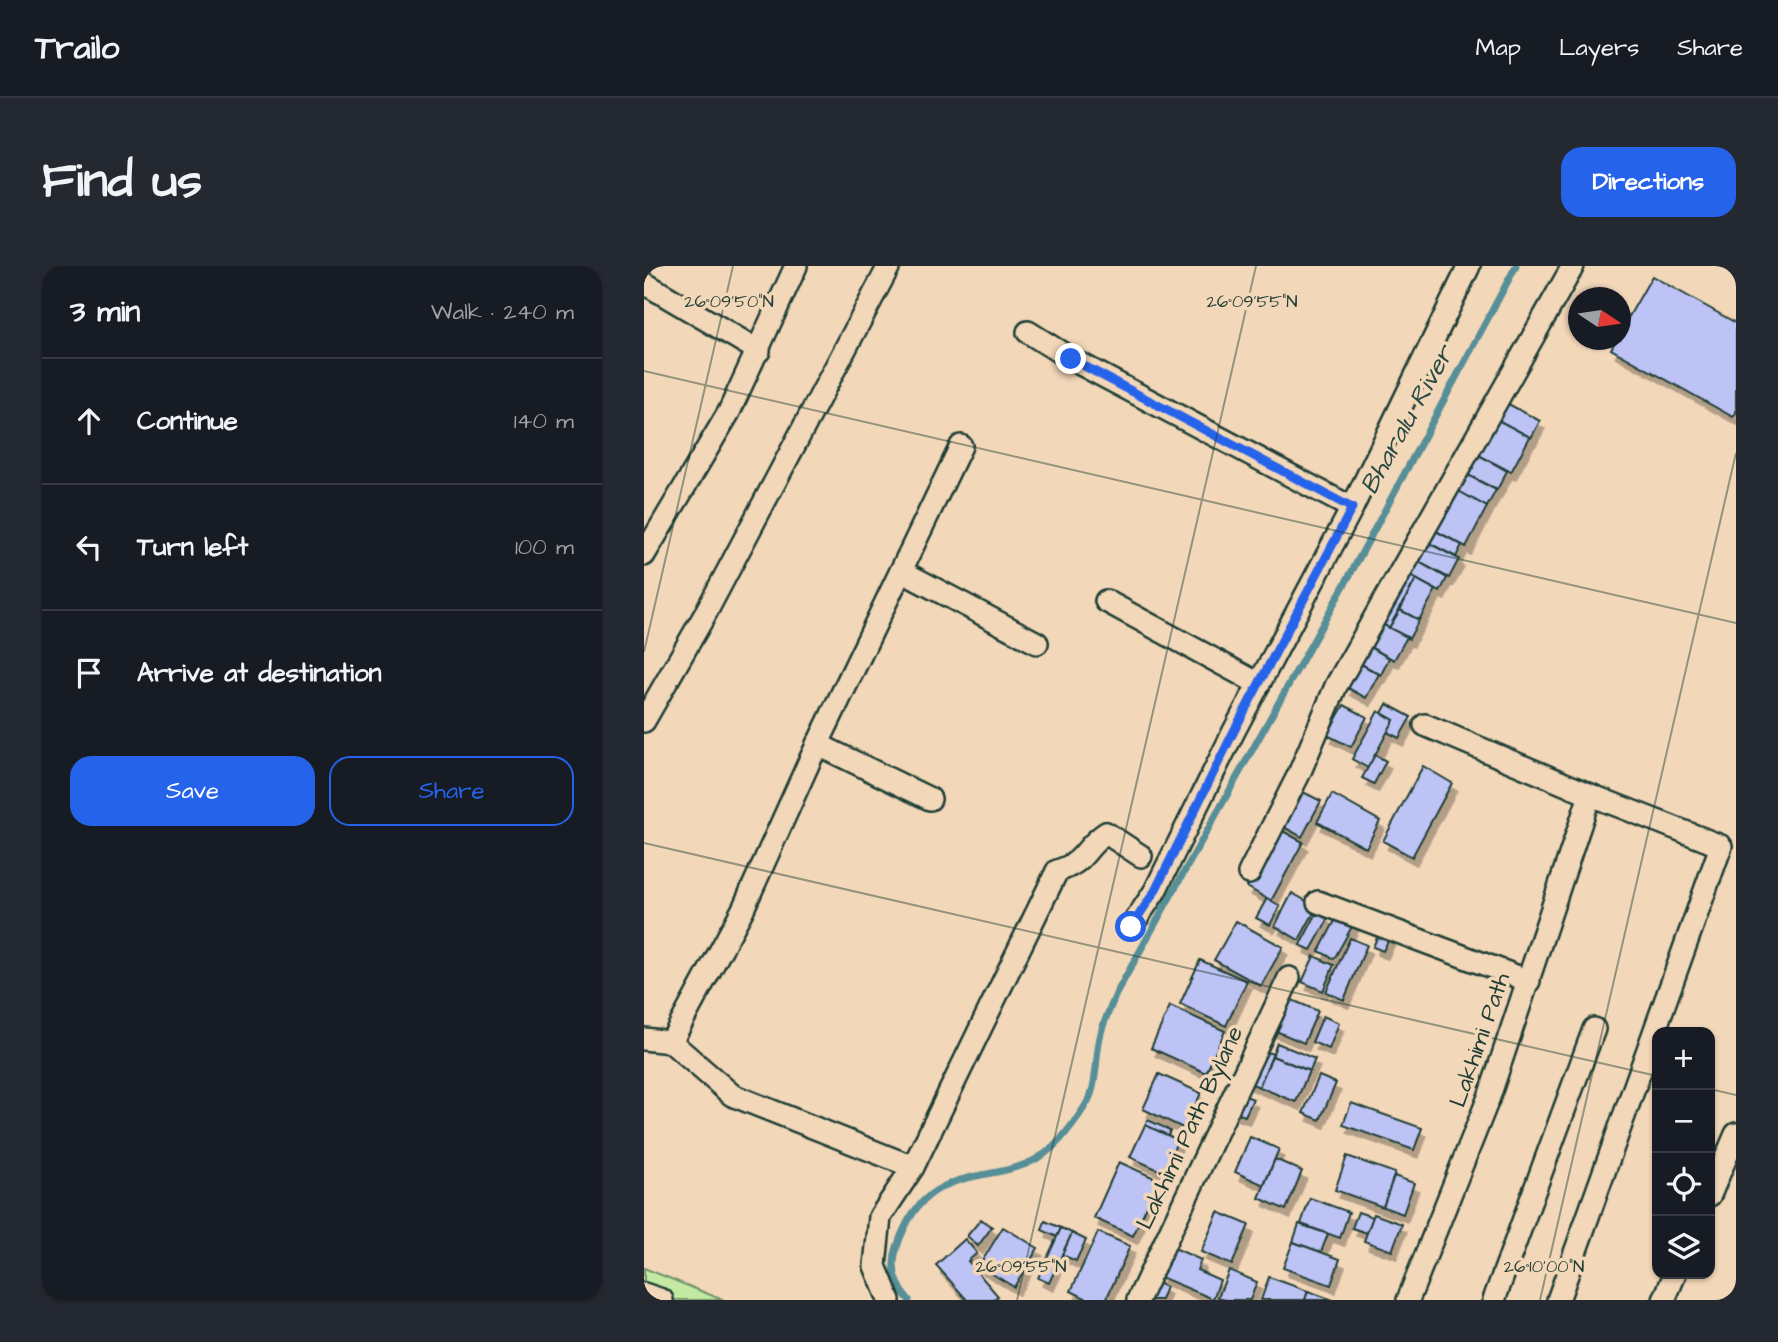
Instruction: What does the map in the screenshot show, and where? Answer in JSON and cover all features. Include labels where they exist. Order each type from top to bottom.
[{"type":"street","points":[[644,555],[729,412],[796,266]]},
{"type":"street","points":[[644,721],[703,618],[889,266]]},
{"type":"street","points":[[1131,927],[1155,891],[1259,684],[1352,508],[1469,266]]},
{"type":"street","points":[[1249,873],[1299,774],[1336,686],[1573,266]]},
{"type":"street","points":[[644,283],[759,351]]},
{"type":"street","points":[[1028,332],[1083,365],[1352,508]]},
{"type":"street","points":[[671,1042],[743,909],[817,744],[961,446]]},
{"type":"street","points":[[901,571],[1037,643]]},
{"type":"street","points":[[1106,601],[1259,684]]},
{"type":"street","points":[[1425,725],[1593,796],[1721,846],[1558,1300]]},
{"type":"street","points":[[817,744],[930,799]]},
{"type":"street","name":"Lakhimi Path","points":[[1408,1300],[1489,1097],[1588,800],[1593,796]]},
{"type":"street","points":[[889,1300],[875,1266],[880,1217],[913,1167],[1058,871],[1078,864],[1093,842],[1106,833],[1141,856]]},
{"type":"street","points":[[1318,902],[1529,981]]},
{"type":"street","name":"Lakhimi Path Bylane","points":[[1138,1300],[1289,978]]},
{"type":"street","points":[[1494,1300],[1594,1029]]},
{"type":"street","points":[[644,1039],[671,1042],[732,1095],[913,1167]]},
{"type":"street","points":[[1715,1183],[1736,1134]]},
{"type":"street","points":[[1664,1300],[1673,1279]]},
{"type":"street","points":[[644,1294],[662,1300]]},
{"type":"green space","points":[[644,1268],[723,1300],[644,1300]]},
{"type":"building","points":[[1652,276],[1736,323],[1736,413],[1733,417],[1613,350],[1631,350],[1631,313]]},
{"type":"building","points":[[1501,400],[1540,421],[1531,438],[1492,417]]},
{"type":"building","points":[[1492,417],[1530,437],[1511,472],[1473,452]]},
{"type":"building","points":[[1473,452],[1507,471],[1497,490],[1462,472]]},
{"type":"building","points":[[1462,472],[1496,490],[1487,507],[1453,488]]},
{"type":"building","points":[[1453,488],[1487,507],[1466,547],[1432,529]]},
{"type":"building","points":[[1432,529],[1462,545],[1456,557],[1425,541]]},
{"type":"building","points":[[1425,541],[1459,559],[1449,578],[1415,560]]},
{"type":"building","points":[[1415,560],[1447,578],[1440,592],[1407,575]]},
{"type":"building","points":[[1407,575],[1416,579],[1389,628],[1380,623]]},
{"type":"building","points":[[1416,579],[1436,590],[1419,620],[1400,610]]},
{"type":"building","points":[[1400,610],[1419,620],[1409,639],[1389,628]]},
{"type":"building","points":[[1380,623],[1407,637],[1394,660],[1368,646]]},
{"type":"building","points":[[1368,646],[1389,658],[1381,675],[1359,663]]},
{"type":"building","points":[[1359,663],[1379,674],[1366,698],[1346,687]]},
{"type":"building","points":[[1387,704],[1411,717],[1399,738],[1387,732],[1394,720],[1382,713]]},
{"type":"building","points":[[1344,705],[1367,717],[1351,747],[1327,735]]},
{"type":"building","points":[[1378,711],[1394,720],[1368,768],[1352,759]]},
{"type":"building","points":[[1375,755],[1386,761],[1374,784],[1362,778]]},
{"type":"building","points":[[1423,766],[1452,783],[1412,857],[1383,841]]},
{"type":"building","points":[[1299,790],[1321,801],[1302,837],[1280,825]]},
{"type":"building","points":[[1332,794],[1380,821],[1366,848],[1317,822]]},
{"type":"building","points":[[1279,829],[1303,842],[1271,901],[1247,887]]},
{"type":"building","points":[[1292,893],[1317,907],[1299,940],[1275,926]]},
{"type":"building","points":[[1267,898],[1280,906],[1270,925],[1256,918]]},
{"type":"building","points":[[1318,911],[1329,918],[1311,950],[1300,945]]},
{"type":"building","points":[[1338,915],[1354,923],[1334,959],[1319,951]]},
{"type":"building","points":[[1236,921],[1283,947],[1261,986],[1214,960]]},
{"type":"building","points":[[1380,931],[1391,935],[1383,951],[1373,947]]},
{"type":"building","points":[[1350,938],[1367,945],[1344,1000],[1326,992]]},
{"type":"building","points":[[1314,956],[1334,965],[1323,991],[1302,982]]},
{"type":"building","points":[[1200,960],[1247,981],[1226,1026],[1180,1004]]},
{"type":"building","points":[[1285,997],[1318,1011],[1304,1043],[1271,1029]]},
{"type":"building","points":[[1170,1006],[1225,1031],[1206,1073],[1151,1048]]},
{"type":"building","points":[[1323,1016],[1339,1023],[1329,1049],[1312,1042]]},
{"type":"building","points":[[1277,1043],[1315,1059],[1310,1071],[1272,1056]]},
{"type":"building","points":[[1259,1049],[1273,1054],[1259,1087],[1245,1081]]},
{"type":"building","points":[[1272,1056],[1309,1071],[1296,1102],[1259,1087]]},
{"type":"building","points":[[1159,1074],[1201,1093],[1185,1129],[1143,1109]]},
{"type":"building","points":[[1319,1076],[1336,1083],[1320,1120],[1303,1113]]},
{"type":"building","points":[[1241,1094],[1253,1099],[1245,1116],[1233,1112]]},
{"type":"building","points":[[1351,1103],[1422,1128],[1414,1150],[1343,1125]]},
{"type":"building","points":[[1148,1120],[1170,1130],[1168,1136],[1145,1125]]},
{"type":"building","points":[[1145,1125],[1178,1140],[1163,1172],[1130,1157]]},
{"type":"building","points":[[1250,1137],[1279,1149],[1264,1185],[1235,1172]]},
{"type":"building","points":[[1347,1156],[1395,1173],[1383,1207],[1335,1190]]},
{"type":"building","points":[[1275,1159],[1302,1171],[1286,1210],[1259,1198]]},
{"type":"building","points":[[1119,1162],[1159,1180],[1133,1236],[1094,1218]]},
{"type":"building","points":[[1394,1176],[1414,1183],[1403,1214],[1383,1207]]},
{"type":"building","points":[[1310,1198],[1349,1212],[1340,1238],[1301,1224]]},
{"type":"building","points":[[1218,1212],[1249,1225],[1232,1265],[1201,1252]]},
{"type":"building","points":[[1358,1212],[1373,1217],[1367,1233],[1352,1228]]},
{"type":"building","points":[[1374,1214],[1402,1224],[1392,1251],[1364,1241]]},
{"type":"building","points":[[981,1219],[992,1227],[978,1246],[967,1236]]},
{"type":"building","points":[[1045,1221],[1061,1228],[1057,1237],[1042,1230]]},
{"type":"building","points":[[1299,1224],[1328,1234],[1321,1252],[1293,1242]]},
{"type":"building","points":[[1003,1227],[1038,1248],[1014,1287],[979,1266]]},
{"type":"building","points":[[1061,1228],[1072,1233],[1049,1283],[1038,1278]]},
{"type":"building","points":[[1098,1232],[1130,1246],[1106,1300],[1089,1300],[1071,1291]]},
{"type":"building","points":[[1072,1233],[1086,1240],[1076,1261],[1062,1255]]},
{"type":"building","points":[[965,1239],[977,1253],[968,1261],[998,1296],[993,1300],[967,1300],[936,1265]]},
{"type":"building","points":[[1293,1242],[1340,1259],[1331,1285],[1283,1268]]},
{"type":"building","points":[[1170,1246],[1201,1260],[1197,1270],[1220,1280],[1213,1299],[1158,1276]]},
{"type":"building","points":[[1229,1270],[1257,1282],[1250,1300],[1226,1300],[1218,1297]]},
{"type":"building","points":[[1269,1277],[1308,1291],[1305,1300],[1261,1300]]},
{"type":"building","points":[[1153,1281],[1166,1287],[1161,1300],[1145,1300]]},
{"type":"building","points":[[1308,1291],[1333,1300],[1305,1300]]},
{"type":"waterway","name":"Bharalu River","points":[[909,1300],[896,1275],[895,1254],[911,1215],[929,1195],[950,1184],[1018,1167],[1040,1157],[1060,1140],[1085,1106],[1093,1085],[1102,1028],[1116,994],[1351,573],[1516,266]]},
{"type":"route","points":[[1071,359],[1352,508],[1234,731],[1155,891],[1131,927]]}]
